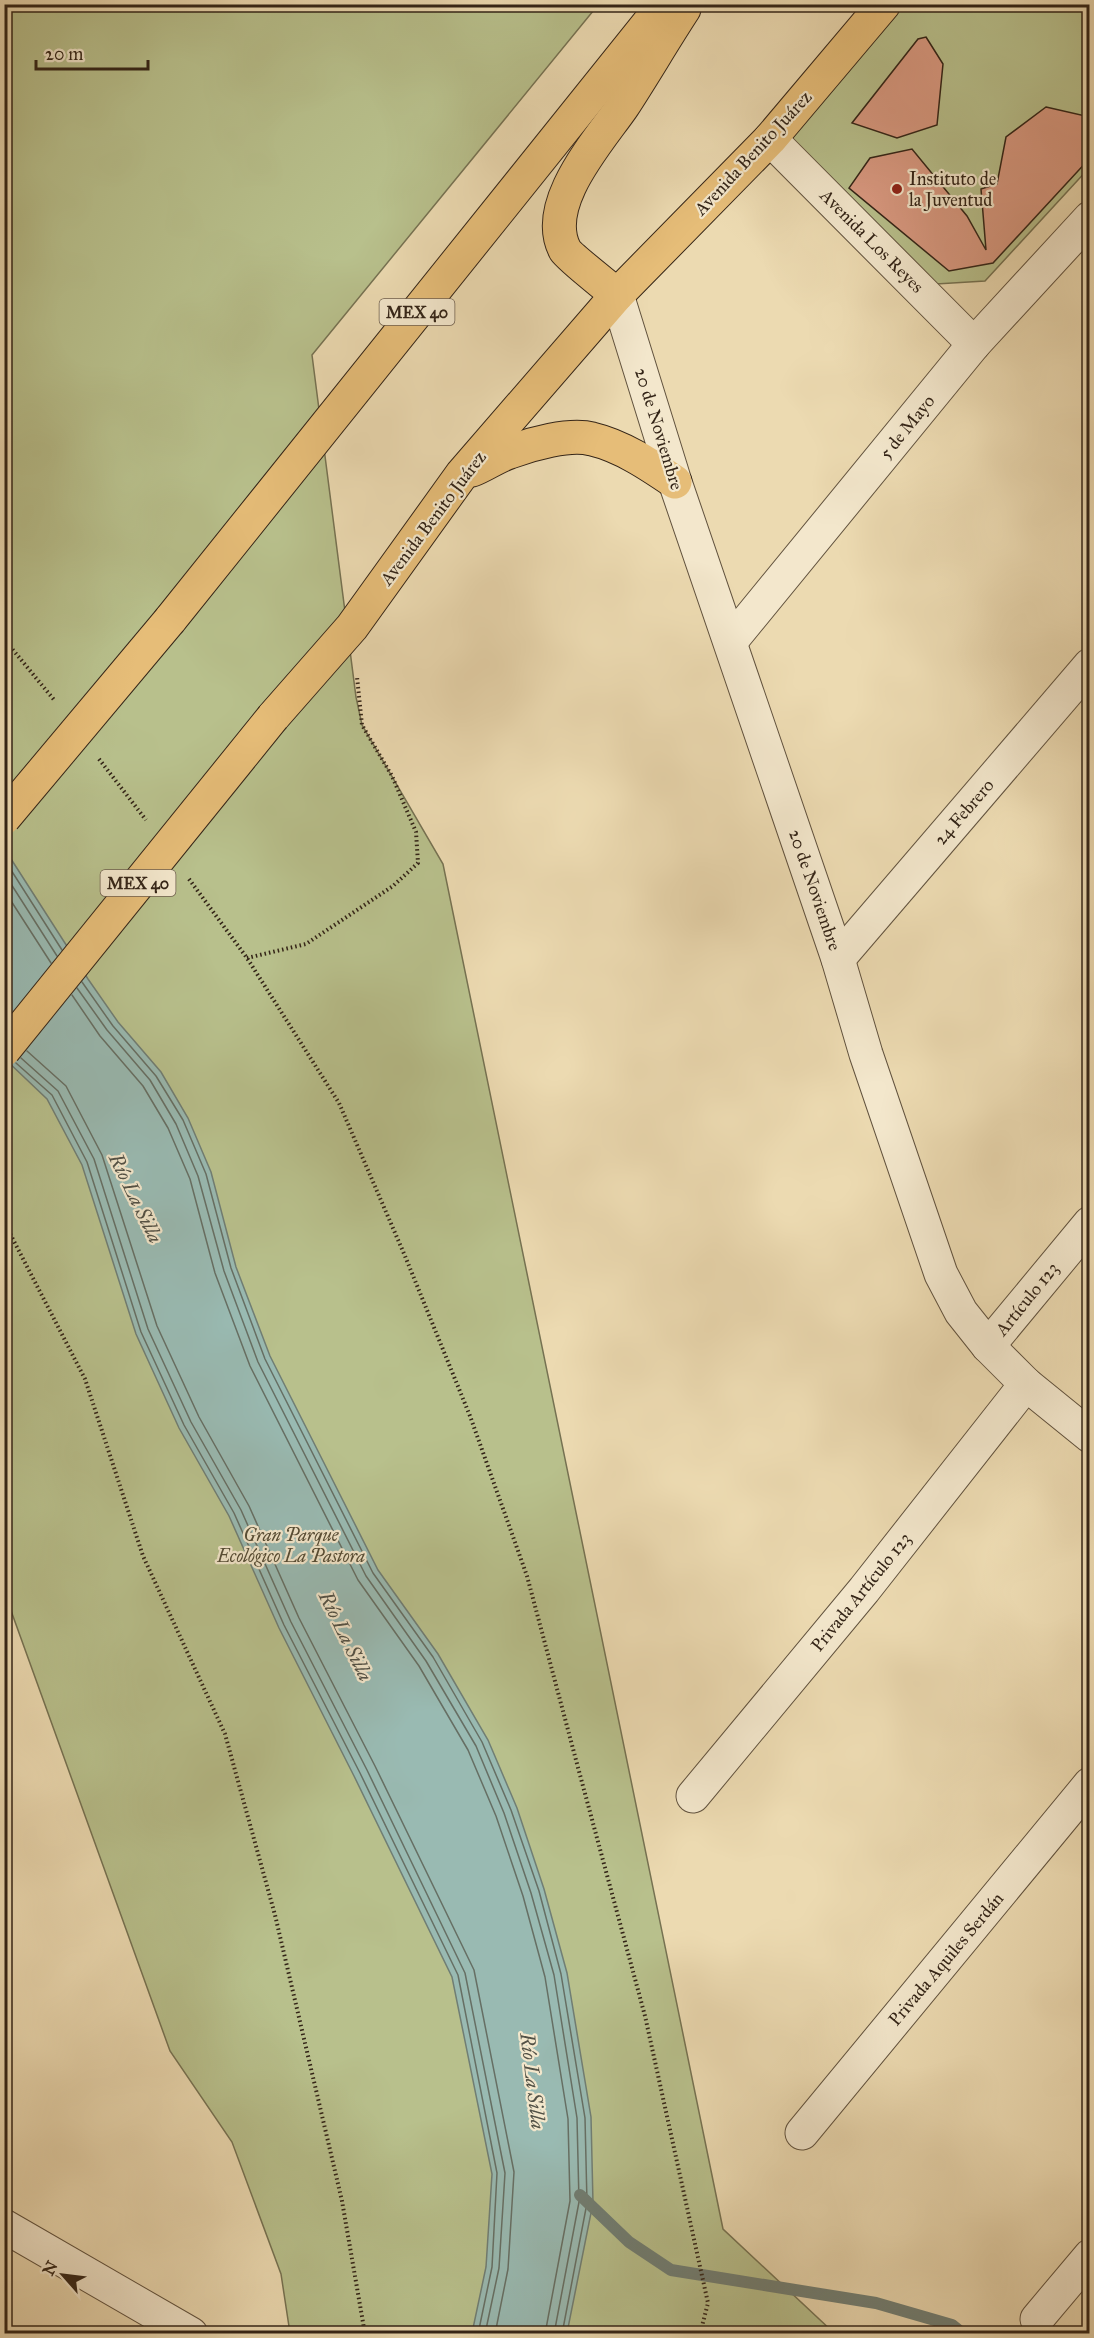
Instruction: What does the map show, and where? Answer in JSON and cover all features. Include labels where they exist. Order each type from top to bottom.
[{"type":"main road","name":"MEX 40","points":[[4,818],[170,620],[664,4]]},
{"type":"main road","points":[[617,295],[566,251],[560,231],[561,212],[568,191],[586,155],[622,108],[686,4]]},
{"type":"main road","name":"Avenida Benito Juárez","points":[[4,1050],[273,717],[352,627],[462,474],[617,295],[770,139],[884,4]]},
{"type":"main road","points":[[462,474],[508,452],[541,442],[568,438],[591,438],[649,465],[675,482]]},
{"type":"street","name":"Avenida Los Reyes","points":[[770,139],[974,344]]},
{"type":"street","name":"5 de Mayo","points":[[731,641],[974,344],[1089,218]]},
{"type":"street","name":"20 de Noviembre","points":[[617,295],[675,482],[838,959],[866,1054],[941,1274],[961,1312],[988,1347],[1026,1384],[1089,1436]]},
{"type":"street","name":"24 Febrero","points":[[838,959],[1089,665]]},
{"type":"street","name":"Artículo 123","points":[[988,1347],[1089,1223]]},
{"type":"street","name":"Privada Artículo 123","points":[[693,1796],[864,1590],[1026,1384]]},
{"type":"street","name":"Privada Aquiles Serdán","points":[[802,2133],[1089,1784]]},
{"type":"street","points":[[4,2226],[191,2334]]},
{"type":"street","points":[[1037,2319],[1089,2256]]},
{"type":"path","points":[[247,958],[306,944],[393,886],[418,863],[416,832],[392,776],[362,725],[352,627]]},
{"type":"path","points":[[4,639],[57,704]]},
{"type":"path","points":[[92,750],[148,824]]},
{"type":"path","points":[[183,870],[247,958],[339,1103],[466,1405],[527,1576],[645,2016],[708,2303],[700,2334]]},
{"type":"path","points":[[4,1222],[85,1379],[143,1556],[225,1734],[275,1915],[342,2201],[365,2334]]},
{"type":"green space","name":"Gran Parque Ecológico La Pastora","points":[[5,5],[598,5],[312,355],[356,697],[362,725],[443,864],[723,2229],[834,2333],[290,2333],[281,2274],[232,2142],[170,2051],[5,1594]]},
{"type":"green space","points":[[894,5],[1089,5],[1089,168],[985,281],[936,284],[776,138]]},
{"type":"water","name":"Río La Silla","points":[[4,848],[88,979],[118,1022],[161,1072],[188,1118],[211,1172],[236,1267],[270,1356],[378,1570],[438,1654],[488,1740],[517,1808],[544,1889],[567,1973],[591,2117],[593,2203],[567,2333],[472,2333],[486,2267],[492,2174],[452,1977],[279,1628],[229,1516],[179,1428],[136,1334],[82,1165],[47,1099],[5,1059]]},
{"type":"building","name":"Instituto de la Juventud","points":[[926,37],[943,64],[937,125],[897,138],[852,123],[918,39]]},
{"type":"building","name":"Instituto de la Juventud","points":[[1046,107],[1090,117],[1090,158],[993,263],[949,271],[849,188],[870,158],[912,149],[967,216],[986,250],[981,189],[997,184],[1006,137]]},
{"type":"waterway","points":[[580,2195],[629,2242],[671,2270],[876,2303],[952,2325],[963,2334]]},
{"type":"place","name":"Instituto de la Juventud","points":[[897,189]]}]
